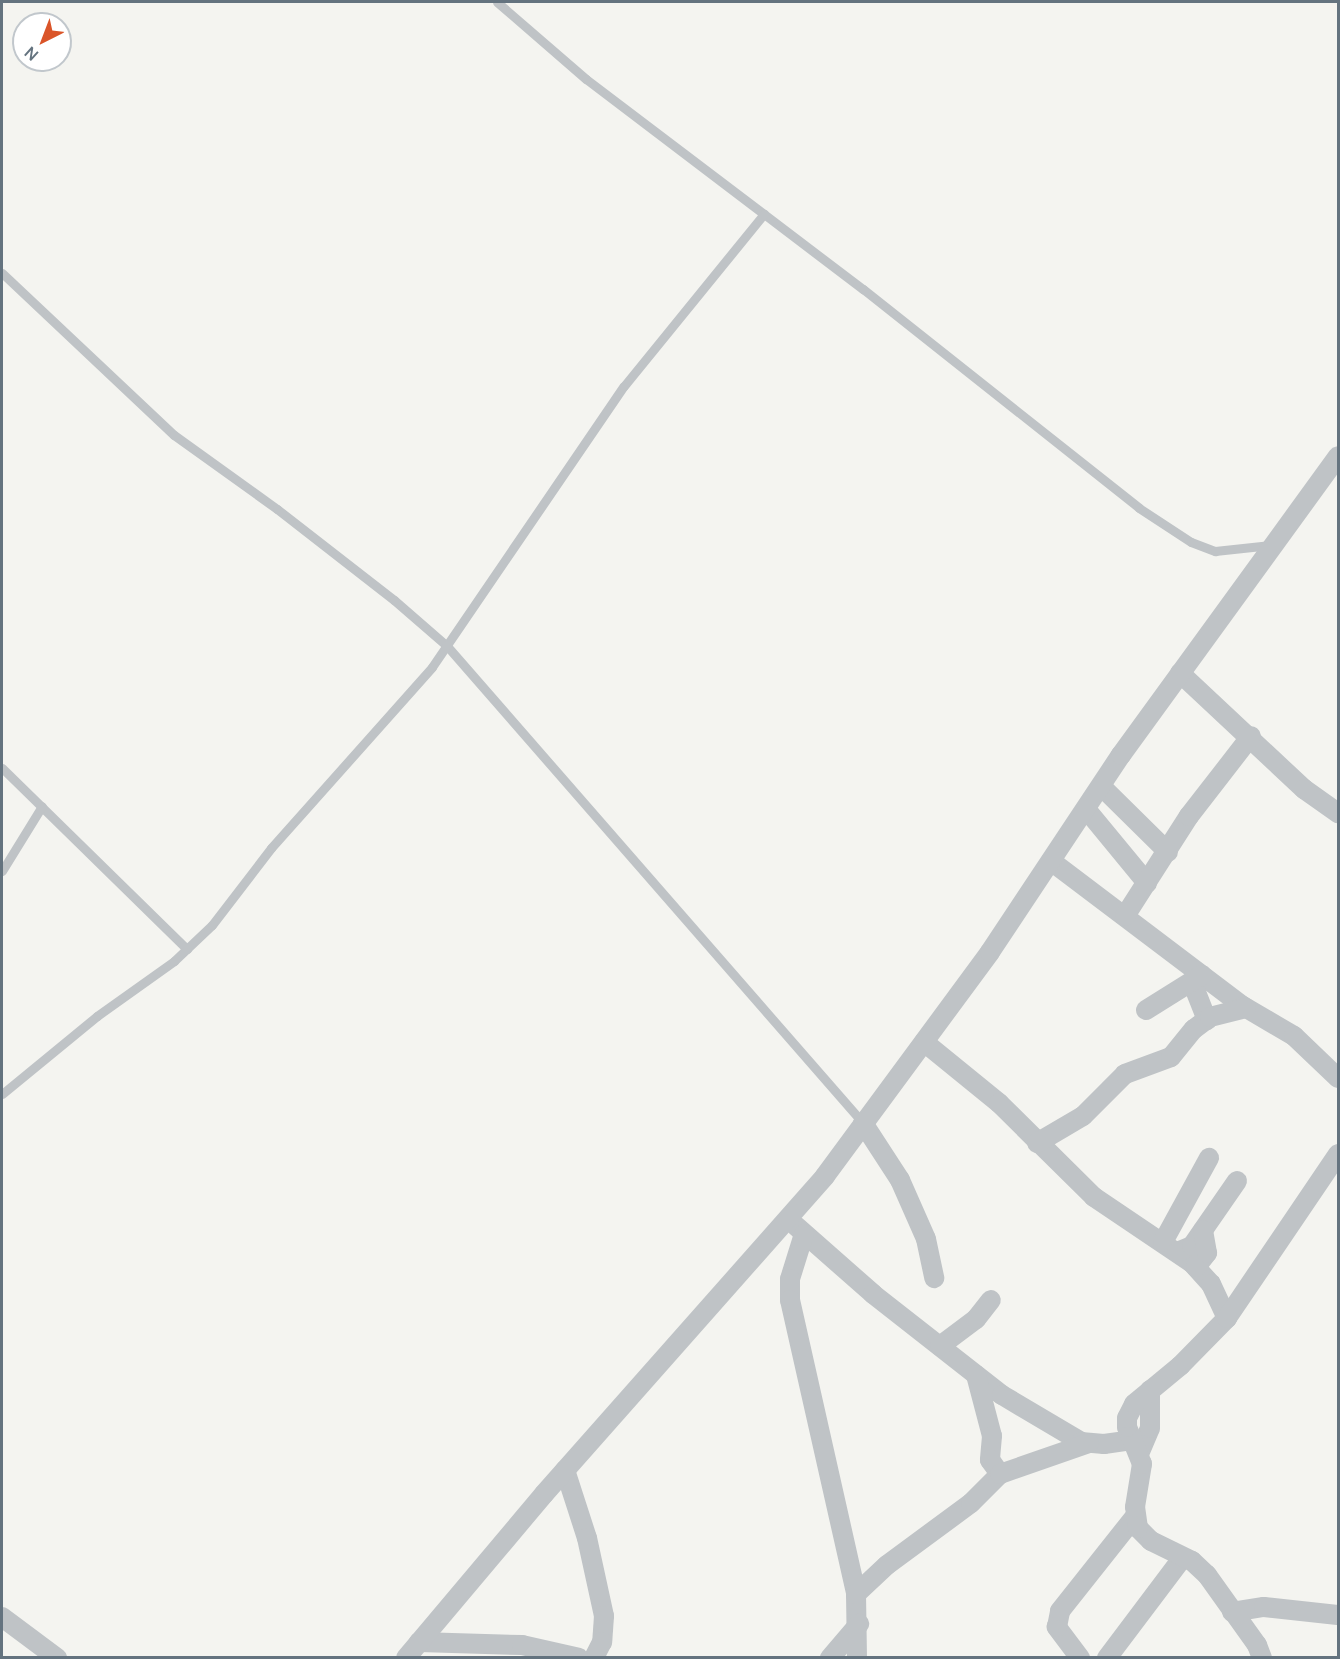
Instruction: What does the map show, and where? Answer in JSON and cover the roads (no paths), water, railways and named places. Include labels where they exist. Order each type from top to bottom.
[{"type":"street","points":[[406,1658],[565,1470],[825,1176],[924,1042],[1180,673],[1338,456]]},
{"type":"street","points":[[1180,673],[1251,736],[1304,789],[1338,813]]},
{"type":"street","points":[[1125,916],[1189,816],[1251,736]]},
{"type":"street","points":[[1101,786],[1168,852]]},
{"type":"street","points":[[1086,809],[1147,884]]},
{"type":"street","points":[[1051,861],[1125,916],[1197,978],[1294,1036],[1338,1078]]},
{"type":"street","points":[[1146,1010],[1197,978]]},
{"type":"street","points":[[1197,978],[1207,1020]]},
{"type":"street","points":[[1037,1143],[1083,1116],[1125,1074],[1172,1057],[1207,1020],[1246,1008]]},
{"type":"street","points":[[924,1042],[999,1103],[1094,1197],[1196,1267],[1223,1303],[1227,1318]]},
{"type":"street","points":[[863,1123],[900,1180],[926,1239],[934,1278]]},
{"type":"street","points":[[1262,1658],[1257,1645],[1207,1575],[1183,1557],[1151,1541],[1138,1528],[1136,1515],[1142,1464],[1127,1418],[1134,1404],[1227,1318],[1338,1154]]},
{"type":"street","points":[[1170,1247],[1209,1158]]},
{"type":"street","points":[[1170,1247],[1192,1246],[1238,1181]]},
{"type":"street","points":[[787,1218],[1002,1395],[1081,1442],[1135,1447]]},
{"type":"street","points":[[1196,1267],[1207,1253],[1203,1230]]},
{"type":"street","points":[[804,1234],[790,1279],[790,1300],[856,1594],[859,1624],[857,1658]]},
{"type":"street","points":[[940,1346],[976,1319],[991,1300]]},
{"type":"street","points":[[976,1375],[992,1436],[990,1460],[1000,1474]]},
{"type":"street","points":[[856,1594],[887,1565],[971,1503],[1000,1474],[1089,1443]]},
{"type":"street","points":[[565,1470],[587,1538],[604,1617],[602,1642],[594,1658]]},
{"type":"street","points":[[1080,1658],[1057,1628],[1060,1611],[1136,1515]]},
{"type":"street","points":[[1107,1658],[1183,1557]]},
{"type":"street","points":[[1232,1612],[1264,1607],[1338,1615]]},
{"type":"street","points":[[2,1617],[57,1658]]},
{"type":"street","points":[[830,1658],[859,1624]]},
{"type":"street","points":[[419,1642],[522,1645],[579,1658]]},
{"type":"lane","points":[[497,2],[586,79],[764,214],[1066,452],[1191,542],[1215,551],[1276,544]]},
{"type":"lane","points":[[2,1094],[187,949],[212,926],[271,848],[447,646],[624,386],[764,214]]},
{"type":"lane","points":[[2,273],[174,435],[277,509],[394,600],[447,646],[863,1123]]},
{"type":"lane","points":[[2,768],[187,949]]},
{"type":"lane","points":[[2,871],[42,806]]}]
